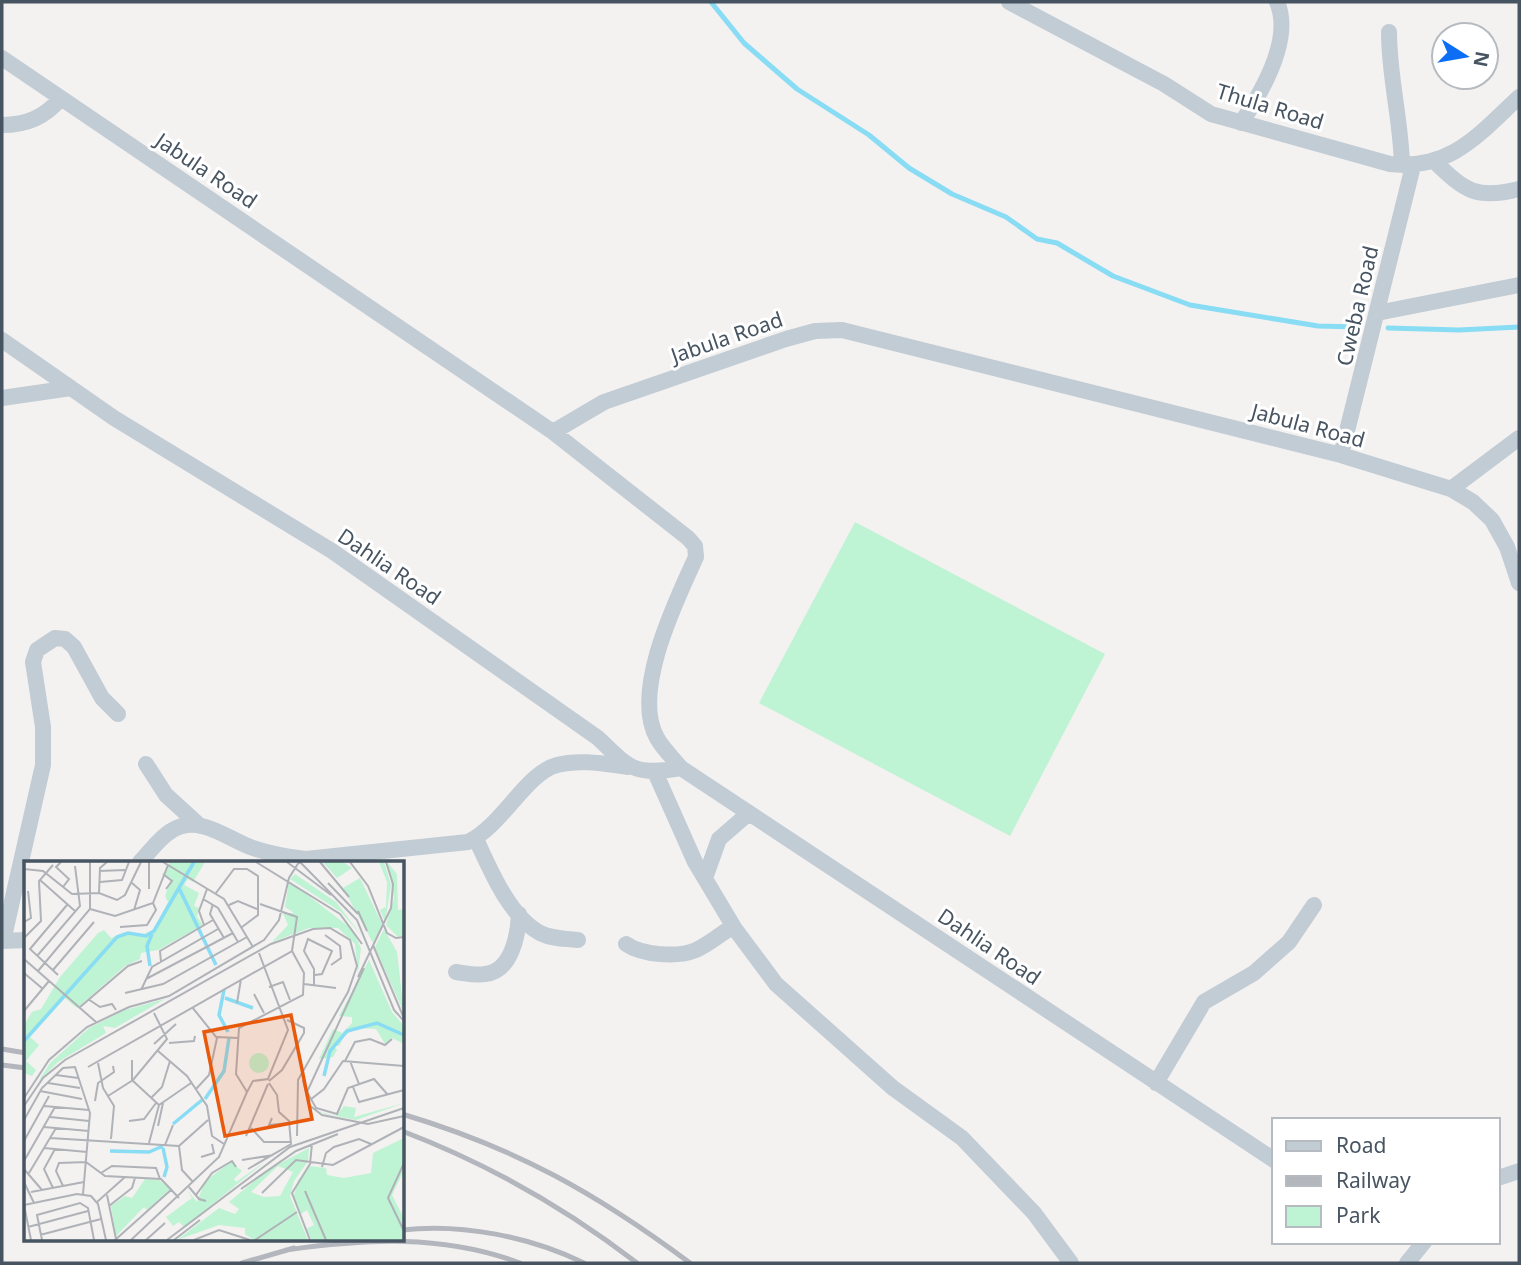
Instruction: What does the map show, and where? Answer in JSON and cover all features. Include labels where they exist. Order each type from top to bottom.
[{"type":"street","name":"Thula Road","points":[[1009,2],[1164,85],[1211,114],[1407,166],[1435,162],[1474,139],[1519,97]]},
{"type":"street","points":[[1241,123],[1269,76],[1282,21],[1277,2]]},
{"type":"street","name":"Cweba Road","points":[[1341,455],[1377,313],[1407,166],[1389,65],[1389,32]]},
{"type":"street","name":"Jabula Road","points":[[2,58],[553,432],[604,402],[786,339],[815,331],[842,330],[1341,455],[1451,489],[1473,502],[1492,520],[1507,547],[1519,583]]},
{"type":"street","points":[[2,125],[15,125],[47,114],[61,98]]},
{"type":"street","points":[[1435,162],[1456,182],[1473,192],[1499,194],[1519,189]]},
{"type":"street","points":[[1377,313],[1519,285]]},
{"type":"street","name":"Dahlia Road","points":[[2,340],[114,418],[332,551],[598,737],[628,767]]},
{"type":"street","points":[[2,398],[71,388]]},
{"type":"street","name":"Dahlia Road","points":[[553,432],[695,546],[696,557],[661,634],[652,693],[652,726],[657,739],[681,768],[1272,1159]]},
{"type":"street","points":[[1451,489],[1519,438]]},
{"type":"street","points":[[24,940],[2,941],[43,765],[43,727],[33,662],[37,650],[55,638],[65,639],[74,647],[102,698],[118,714]]},
{"type":"street","points":[[142,861],[170,831],[200,826],[212,828],[250,847],[283,857],[306,859],[441,847],[476,839],[485,834],[520,793],[554,765],[577,762],[655,772],[681,768]]},
{"type":"street","points":[[146,764],[166,795],[200,826]]},
{"type":"street","points":[[655,772],[705,878],[733,926],[785,992],[893,1088],[962,1138],[1034,1213],[1071,1263]]},
{"type":"street","points":[[705,878],[719,839],[749,813]]},
{"type":"street","points":[[476,839],[491,870],[519,914],[542,933],[578,940]]},
{"type":"street","points":[[1156,1083],[1204,1002],[1254,973],[1289,942],[1314,905]]},
{"type":"street","points":[[456,972],[484,975],[502,964],[518,935],[519,914]]},
{"type":"street","points":[[626,944],[643,953],[686,953],[698,949],[733,926]]},
{"type":"street","points":[[1500,1177],[1519,1171]]},
{"type":"street","points":[[1407,1263],[1422,1244]]},
{"type":"green space","points":[[855,522],[1105,654],[1010,836],[759,703]]},
{"type":"waterway","points":[[711,2],[744,43],[797,89],[869,135],[909,168],[952,194],[1006,217],[1037,239],[1057,243],[1113,276],[1190,305],[1318,326],[1358,327]]},
{"type":"waterway","points":[[1388,328],[1459,330],[1519,327]]},
{"type":"railway","points":[[2,1049],[24,1053]]},
{"type":"railway","points":[[2,1065],[24,1068]]},
{"type":"railway","points":[[404,1115],[482,1142],[554,1175],[621,1215],[690,1263]]},
{"type":"railway","points":[[404,1132],[525,1188],[582,1223],[637,1263]]},
{"type":"railway","points":[[404,1230],[448,1229],[496,1234],[542,1246],[584,1263]]},
{"type":"railway","points":[[286,1250],[346,1243],[433,1243],[462,1247],[520,1263]]},
{"type":"railway","points":[[242,1263],[294,1248]]}]
